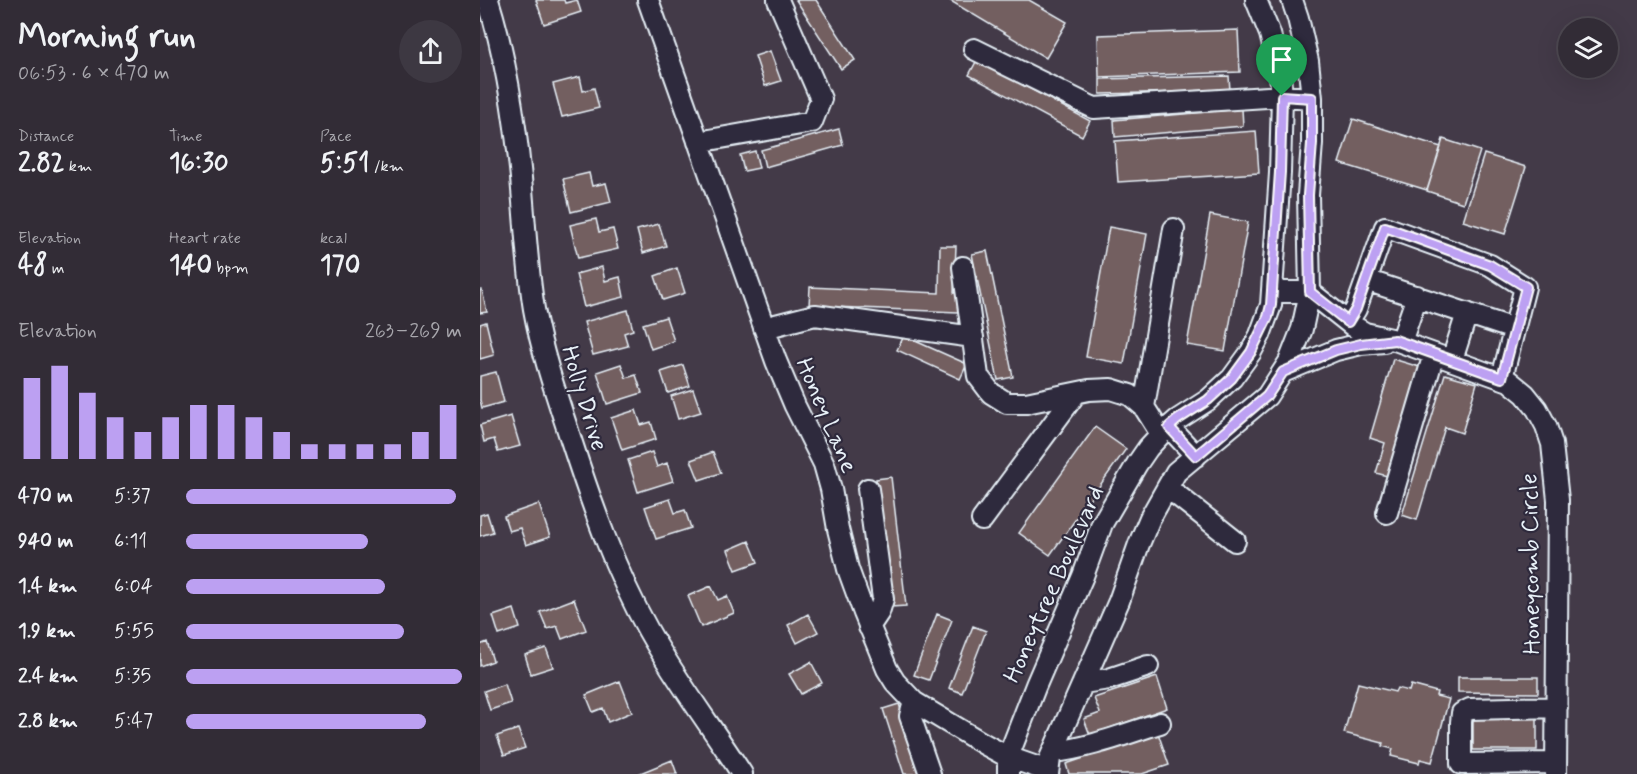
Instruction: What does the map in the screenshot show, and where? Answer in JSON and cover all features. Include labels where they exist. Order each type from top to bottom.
[{"type":"street","name":"Holly Drive","points":[[488,0],[498,34],[515,126],[534,309],[552,384],[583,477],[614,558],[639,613],[678,679],[742,774]]},
{"type":"street","name":"Honey Lane","points":[[648,0],[776,361],[824,464],[848,569],[887,669],[895,682],[914,702],[1008,766],[1048,773]]},
{"type":"street","points":[[698,142],[812,122],[821,99],[778,0]]},
{"type":"street","name":"Honeytree Boulevard","points":[[1008,766],[1036,685],[1083,576],[1102,524],[1137,464],[1165,431],[1177,420],[1208,400],[1232,378],[1251,352],[1271,305],[1280,172],[1282,96],[1280,75],[1270,34],[1256,0]]},
{"type":"street","points":[[1048,773],[1053,752],[1119,601],[1139,544],[1176,472],[1267,396],[1289,362],[1302,329],[1310,292],[1308,195],[1312,143],[1312,98],[1308,61],[1292,0]]},
{"type":"street","points":[[974,49],[1094,108],[1282,96],[1312,98]]},
{"type":"street","points":[[1348,322],[1356,309],[1385,227],[1490,265],[1526,287],[1502,378]]},
{"type":"street","points":[[1144,406],[1174,229]]},
{"type":"street","points":[[963,267],[978,376],[991,393],[1006,404],[1026,403],[1089,390],[1111,389],[1130,395],[1144,406],[1165,431],[1196,456]]},
{"type":"street","points":[[1366,280],[1515,329]]},
{"type":"street","points":[[1272,292],[1310,292]]},
{"type":"street","name":"Honeycomb Circle","points":[[1310,292],[1365,333],[1398,341],[1509,381],[1525,394],[1537,409],[1546,426],[1552,444],[1558,500],[1556,768]]},
{"type":"street","points":[[1398,341],[1417,296]]},
{"type":"street","points":[[1387,513],[1443,357],[1467,313]]},
{"type":"street","points":[[764,328],[815,315],[973,337]]},
{"type":"street","name":"Honeycomb Circle","points":[[1283,372],[1336,350],[1361,344],[1398,341]]},
{"type":"street","points":[[982,520],[1076,393]]},
{"type":"street","points":[[868,489],[883,599],[879,612],[869,627]]},
{"type":"street","points":[[1166,490],[1177,495],[1235,541]]},
{"type":"street","points":[[1083,683],[1109,679],[1148,666]]},
{"type":"street","points":[[914,702],[910,716],[930,774]]},
{"type":"street","points":[[1556,768],[1461,769],[1461,722],[1462,713],[1470,709],[1557,707]]},
{"type":"street","points":[[1053,752],[1098,743],[1160,723]]},
{"type":"building","points":[[536,0],[564,0],[565,3],[577,0],[581,12],[544,24]]},
{"type":"building","points":[[796,0],[816,0],[855,60],[841,69]]},
{"type":"building","points":[[949,0],[1029,0],[1067,22],[1046,58]]},
{"type":"building","points":[[1238,30],[1240,72],[1099,77],[1098,35]]},
{"type":"building","points":[[770,51],[781,81],[765,86],[755,56]]},
{"type":"building","points":[[977,60],[1090,121],[1082,136],[969,75]]},
{"type":"building","points":[[1229,76],[1230,91],[1100,94],[1100,79]]},
{"type":"building","points":[[580,77],[583,91],[594,88],[599,108],[562,117],[553,84]]},
{"type":"building","points":[[1242,109],[1243,126],[1115,137],[1114,120]]},
{"type":"building","points":[[1353,119],[1441,147],[1427,190],[1339,163]]},
{"type":"building","points":[[839,129],[843,145],[765,167],[761,150]]},
{"type":"building","points":[[1256,131],[1259,173],[1118,182],[1115,141]]},
{"type":"building","points":[[1443,139],[1480,151],[1463,203],[1427,191]]},
{"type":"building","points":[[755,151],[759,168],[744,171],[740,155]]},
{"type":"building","points":[[1484,154],[1526,167],[1505,234],[1463,221]]},
{"type":"building","points":[[589,173],[592,186],[606,183],[611,202],[571,212],[563,179]]},
{"type":"building","points":[[1210,215],[1248,222],[1225,351],[1187,345]]},
{"type":"building","points":[[596,219],[599,232],[613,229],[618,249],[578,258],[570,225]]},
{"type":"building","points":[[659,224],[666,246],[643,253],[637,230]]},
{"type":"building","points":[[1109,227],[1147,234],[1124,364],[1086,357]]},
{"type":"building","points":[[940,246],[956,246],[954,293],[959,294],[958,312],[809,306],[810,287],[939,293]]},
{"type":"building","points":[[987,251],[1013,377],[998,380],[972,254]]},
{"type":"building","points":[[602,267],[605,281],[620,277],[624,297],[584,307],[576,274]]},
{"type":"building","points":[[677,268],[685,293],[663,300],[655,276]]},
{"type":"building","points":[[480,290],[482,290],[487,312],[480,313]]},
{"type":"building","points":[[628,310],[633,330],[624,333],[628,346],[593,355],[584,322]]},
{"type":"building","points":[[666,317],[674,341],[651,349],[643,324]]},
{"type":"building","points":[[486,322],[494,355],[480,359],[480,324]]},
{"type":"building","points":[[904,336],[967,364],[960,379],[897,350]]},
{"type":"building","points":[[1393,359],[1423,368],[1391,477],[1376,473],[1385,443],[1370,438]]},
{"type":"building","points":[[621,364],[626,378],[636,375],[642,393],[607,404],[597,372]]},
{"type":"building","points":[[683,365],[690,386],[668,393],[661,372]]},
{"type":"building","points":[[496,372],[504,402],[482,408],[480,376]]},
{"type":"building","points":[[1445,374],[1477,383],[1462,433],[1445,427],[1417,520],[1402,515]]},
{"type":"building","points":[[693,389],[701,412],[678,419],[671,396]]},
{"type":"building","points":[[636,410],[641,425],[651,422],[656,439],[622,450],[611,418]]},
{"type":"building","points":[[511,416],[520,446],[498,452],[494,439],[484,442],[480,425]]},
{"type":"building","points":[[1095,427],[1126,449],[1050,555],[1019,533]]},
{"type":"building","points":[[652,452],[657,467],[667,463],[673,481],[638,492],[628,460]]},
{"type":"building","points":[[713,452],[721,473],[699,480],[691,460]]},
{"type":"building","points":[[891,477],[906,606],[891,607],[876,479]]},
{"type":"building","points":[[670,499],[675,513],[685,510],[691,528],[656,539],[645,507]]},
{"type":"building","points":[[539,504],[550,537],[526,545],[520,528],[509,531],[504,516]]},
{"type":"building","points":[[487,513],[493,532],[480,536],[480,515]]},
{"type":"building","points":[[749,541],[758,562],[736,570],[728,550]]},
{"type":"building","points":[[711,586],[718,600],[727,596],[734,613],[701,627],[688,596]]},
{"type":"building","points":[[574,599],[586,630],[562,639],[557,626],[547,629],[540,612]]},
{"type":"building","points":[[514,609],[520,628],[499,635],[493,616]]},
{"type":"building","points":[[808,614],[818,632],[797,643],[788,625]]},
{"type":"building","points":[[937,614],[952,620],[929,680],[914,675]]},
{"type":"building","points":[[973,626],[986,631],[962,693],[949,688]]},
{"type":"building","points":[[487,642],[493,661],[480,666],[480,645]]},
{"type":"building","points":[[546,648],[553,667],[531,674],[525,655]]},
{"type":"building","points":[[811,662],[822,683],[801,694],[789,674]]},
{"type":"building","points":[[1157,677],[1167,708],[1090,735],[1084,719],[1100,713],[1094,698]]},
{"type":"building","points":[[1458,677],[1538,677],[1538,693],[1458,692]]},
{"type":"building","points":[[620,681],[632,712],[608,722],[603,708],[593,712],[586,695]]},
{"type":"building","points":[[1358,683],[1395,692],[1397,688],[1409,691],[1411,685],[1437,692],[1436,696],[1449,699],[1432,762],[1420,759],[1419,763],[1391,756],[1393,749],[1382,746],[1383,743],[1344,733]]},
{"type":"building","points":[[505,684],[511,703],[490,710],[484,691]]},
{"type":"building","points":[[899,704],[922,774],[904,774],[883,709]]},
{"type":"building","points":[[1473,717],[1537,717],[1537,750],[1473,750]]},
{"type":"building","points":[[518,729],[525,748],[504,755],[497,736]]},
{"type":"building","points":[[1158,733],[1169,765],[1142,774],[1069,774],[1066,764]]},
{"type":"building","points":[[672,760],[677,774],[638,774]]},
{"type":"route","points":[[1282,96],[1312,98],[1312,143],[1308,195],[1310,292],[1348,322],[1356,309],[1385,227],[1490,265],[1526,287],[1502,378],[1395,340],[1336,350],[1283,372],[1267,396],[1196,456],[1169,427],[1208,400],[1232,378],[1251,352],[1268,317],[1271,305],[1280,172],[1282,96]]}]
